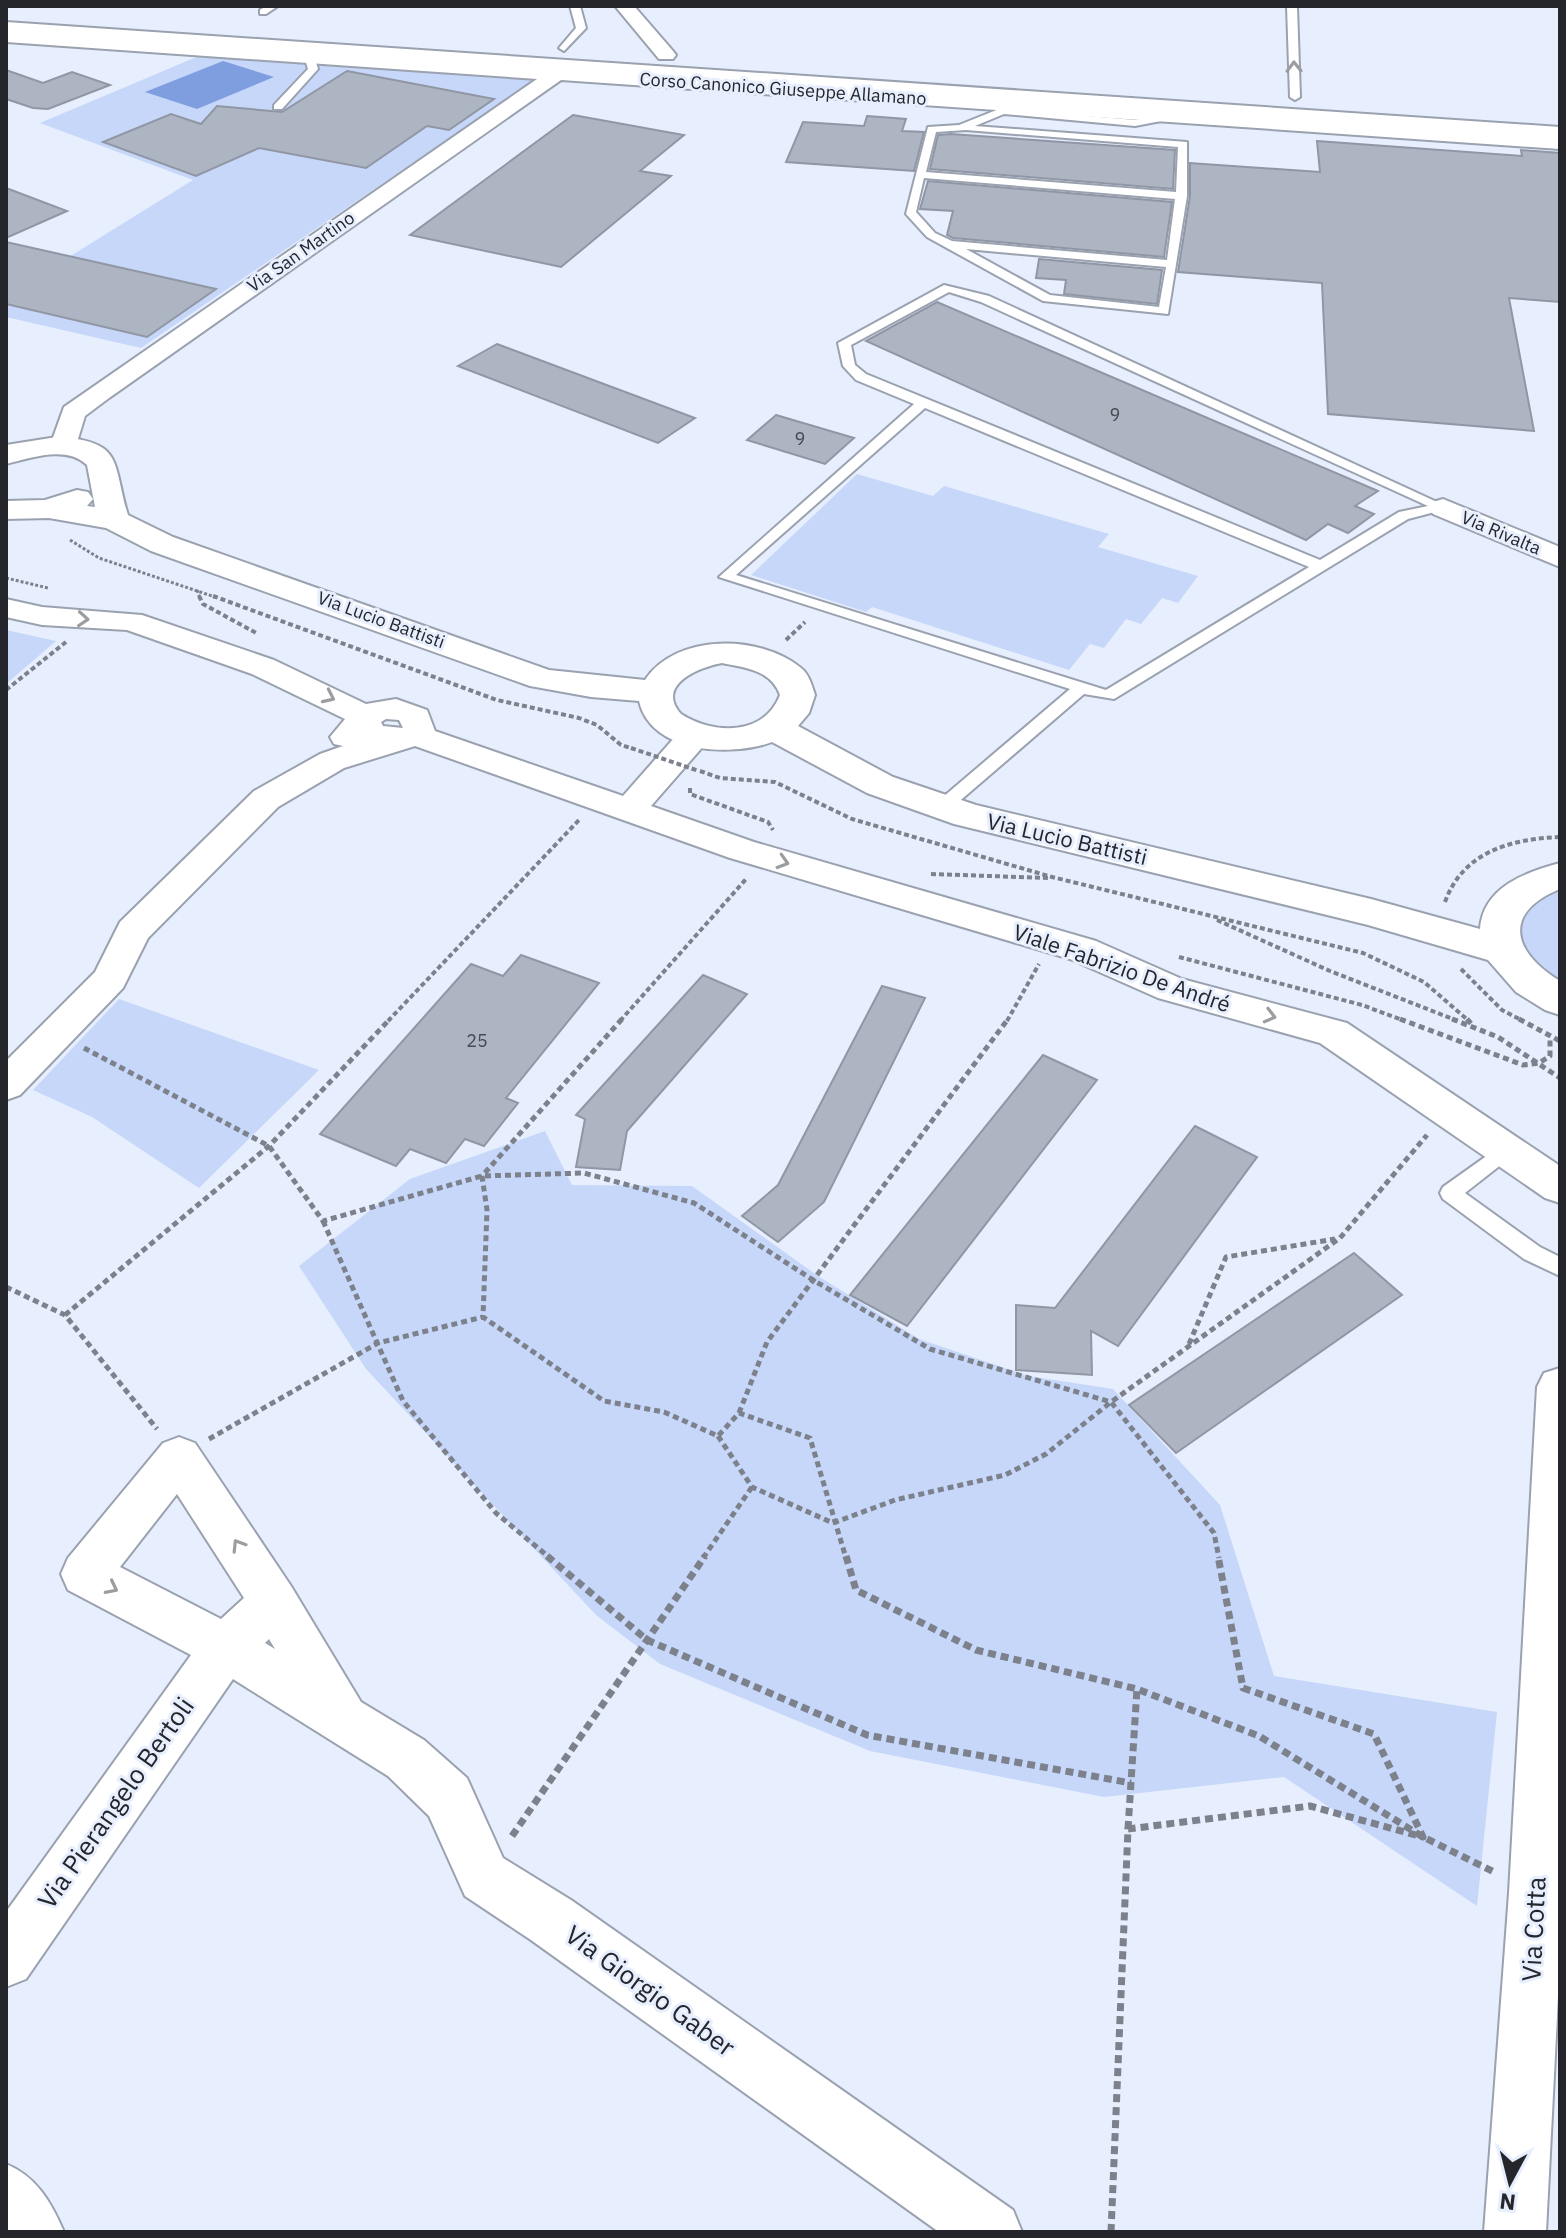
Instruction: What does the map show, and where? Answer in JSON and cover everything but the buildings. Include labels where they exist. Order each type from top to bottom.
[{"type":"main road","name":"Corso Canonico Giuseppe Allamano","points":[[6,19],[1560,124]]},
{"type":"main road","name":"Corso Canonico Giuseppe Allamano","points":[[6,28],[1560,134]]},
{"type":"main road","points":[[7,454],[64,446],[94,455],[102,463],[107,503],[115,520]]},
{"type":"main road","name":"Via Lucio Battisti","points":[[53,523],[87,494],[104,473]]},
{"type":"main road","name":"Via Lucio Battisti","points":[[6,510],[53,523],[115,520],[162,544],[542,679],[591,687],[655,691]]},
{"type":"main road","points":[[722,653],[765,660],[787,672],[798,686],[799,702],[791,717],[776,729],[696,754],[656,708],[655,691],[664,675],[699,657],[722,653]]},
{"type":"main road","name":"Via Lucio Battisti","points":[[776,729],[880,785],[942,807],[1371,912],[1503,930]]},
{"type":"main road","points":[[1560,876],[1535,882],[1516,894],[1503,930],[1513,967],[1536,987],[1560,1000]]},
{"type":"street","points":[[624,6],[666,55]]},
{"type":"street","name":"Corso Canonico Giuseppe Allamano","points":[[6,10],[1560,115]]},
{"type":"street","name":"Corso Canonico Giuseppe Allamano","points":[[6,36],[558,73],[1012,109],[1560,143]]},
{"type":"street","name":"Via San Martino","points":[[64,446],[73,413],[100,392],[558,73]]},
{"type":"street","name":"Via Rivalta","points":[[1443,508],[1560,558]]},
{"type":"street","points":[[6,608],[42,616],[131,621],[263,667],[337,700],[365,717]]},
{"type":"street","points":[[6,1085],[110,979],[133,931],[266,799],[310,774],[332,761],[407,737],[420,724],[410,713],[379,710],[365,717],[310,774]]},
{"type":"street","name":"Viale Fabrizio De André","points":[[407,737],[624,800],[754,854],[1083,950],[1171,989],[1333,1033],[1560,1187]]},
{"type":"street","points":[[624,800],[696,754]]},
{"type":"street","name":"Via Cotta","points":[[1515,2232],[1548,1899],[1560,1387]]},
{"type":"street","points":[[346,1721],[274,1602],[179,1457],[85,1574],[226,1647],[346,1721],[406,1758],[448,1797],[484,1877]]},
{"type":"street","points":[[226,1647],[274,1602]]},
{"type":"street","name":"Via Pierangelo Bertoli","points":[[6,1959],[226,1647]]},
{"type":"street","name":"Via Giorgio Gaber","points":[[484,1877],[551,1920],[991,2232]]},
{"type":"street","points":[[6,2194],[33,2232]]},
{"type":"lane","points":[[263,12],[273,6]]},
{"type":"lane","points":[[564,48],[581,28],[575,6]]},
{"type":"lane","points":[[1292,6],[1295,97]]},
{"type":"lane","points":[[278,107],[313,69],[309,56]]},
{"type":"lane","points":[[961,128],[1012,109]]},
{"type":"lane","points":[[1150,117],[1171,130],[1183,144],[1181,196],[1164,311],[1047,298],[931,235],[910,212],[932,129],[961,128],[1183,144]]},
{"type":"lane","points":[[922,175],[1181,196]]},
{"type":"lane","points":[[950,244],[1172,264]]},
{"type":"lane","points":[[1321,566],[861,377],[849,366],[844,343],[948,288],[985,299],[1443,508]]},
{"type":"lane","points":[[924,402],[726,577],[1108,696],[1404,515],[1443,508]]},
{"type":"lane","points":[[942,807],[1081,688]]},
{"type":"lane","points":[[1508,1149],[1450,1193],[1532,1253],[1560,1267]]},
{"type":"path","points":[[53,523],[71,540],[99,558],[197,590],[497,700],[579,718],[597,725],[621,745],[696,754],[720,778],[775,782],[852,819],[1052,877],[1363,953],[1400,969],[1436,991],[1463,1012],[1474,1027]]},
{"type":"path","points":[[765,660],[821,606]]},
{"type":"path","points":[[6,690],[70,638],[85,620]]},
{"type":"path","points":[[65,1315],[269,1146],[624,800]]},
{"type":"path","points":[[1457,875],[1490,850],[1528,840],[1560,837]]},
{"type":"path","points":[[483,1317],[487,1210],[482,1176],[754,854]]},
{"type":"path","points":[[917,872],[1027,880],[1052,877]]},
{"type":"path","points":[[1207,915],[1330,971],[1474,1027],[1528,1054],[1560,1078]]},
{"type":"path","points":[[718,1436],[739,1413],[767,1342],[1001,1032],[1051,941]]},
{"type":"path","points":[[57,1033],[269,1146],[323,1221],[403,1401],[496,1513],[647,1640],[867,1735],[1131,1783]]},
{"type":"path","points":[[833,1523],[861,1508],[1008,1474],[1076,1433],[1111,1402],[1340,1238],[1447,1111]]},
{"type":"path","points":[[323,1221],[482,1176],[584,1173],[694,1203],[813,1280],[930,1349],[1111,1402],[1214,1533],[1243,1688],[1374,1734],[1423,1837]]},
{"type":"path","points":[[1188,1346],[1226,1257],[1340,1238]]},
{"type":"path","points":[[6,1287],[65,1315],[179,1457],[378,1343],[483,1317],[604,1401],[664,1412],[718,1436],[752,1487],[833,1523]]},
{"type":"path","points":[[739,1413],[810,1438],[833,1523],[856,1590],[976,1650],[1137,1689],[1259,1736],[1423,1837],[1548,1899]]},
{"type":"path","points":[[484,1877],[752,1487]]},
{"type":"path","points":[[1111,2232],[1137,1689]]},
{"type":"path","points":[[1128,1829],[1310,1806],[1423,1837]]},
{"type":"shaded area","points":[[206,53],[540,76],[141,348],[6,317],[6,296],[193,180],[40,123]]},
{"type":"shaded area","points":[[857,474],[933,496],[944,486],[1109,534],[1098,547],[1198,576],[1178,603],[1162,598],[1141,624],[1126,619],[1104,648],[1090,644],[1069,670],[872,607],[866,612],[751,575]]},
{"type":"shaded area","points":[[6,630],[56,641],[6,684]]},
{"type":"shaded area","points":[[1560,886],[1560,985],[1526,954],[1518,934],[1518,923],[1521,909]]},
{"type":"shaded area","points":[[119,999],[319,1070],[199,1188],[92,1117],[33,1090]]},
{"type":"shaded area","points":[[545,1131],[572,1185],[692,1186],[818,1276],[919,1339],[1028,1376],[1113,1389],[1220,1505],[1274,1676],[1497,1712],[1477,1906],[1284,1777],[1104,1797],[870,1751],[660,1664],[596,1615],[366,1369],[299,1266],[410,1179]]},
{"type":"water","points":[[223,61],[274,77],[197,109],[145,92]]}]
